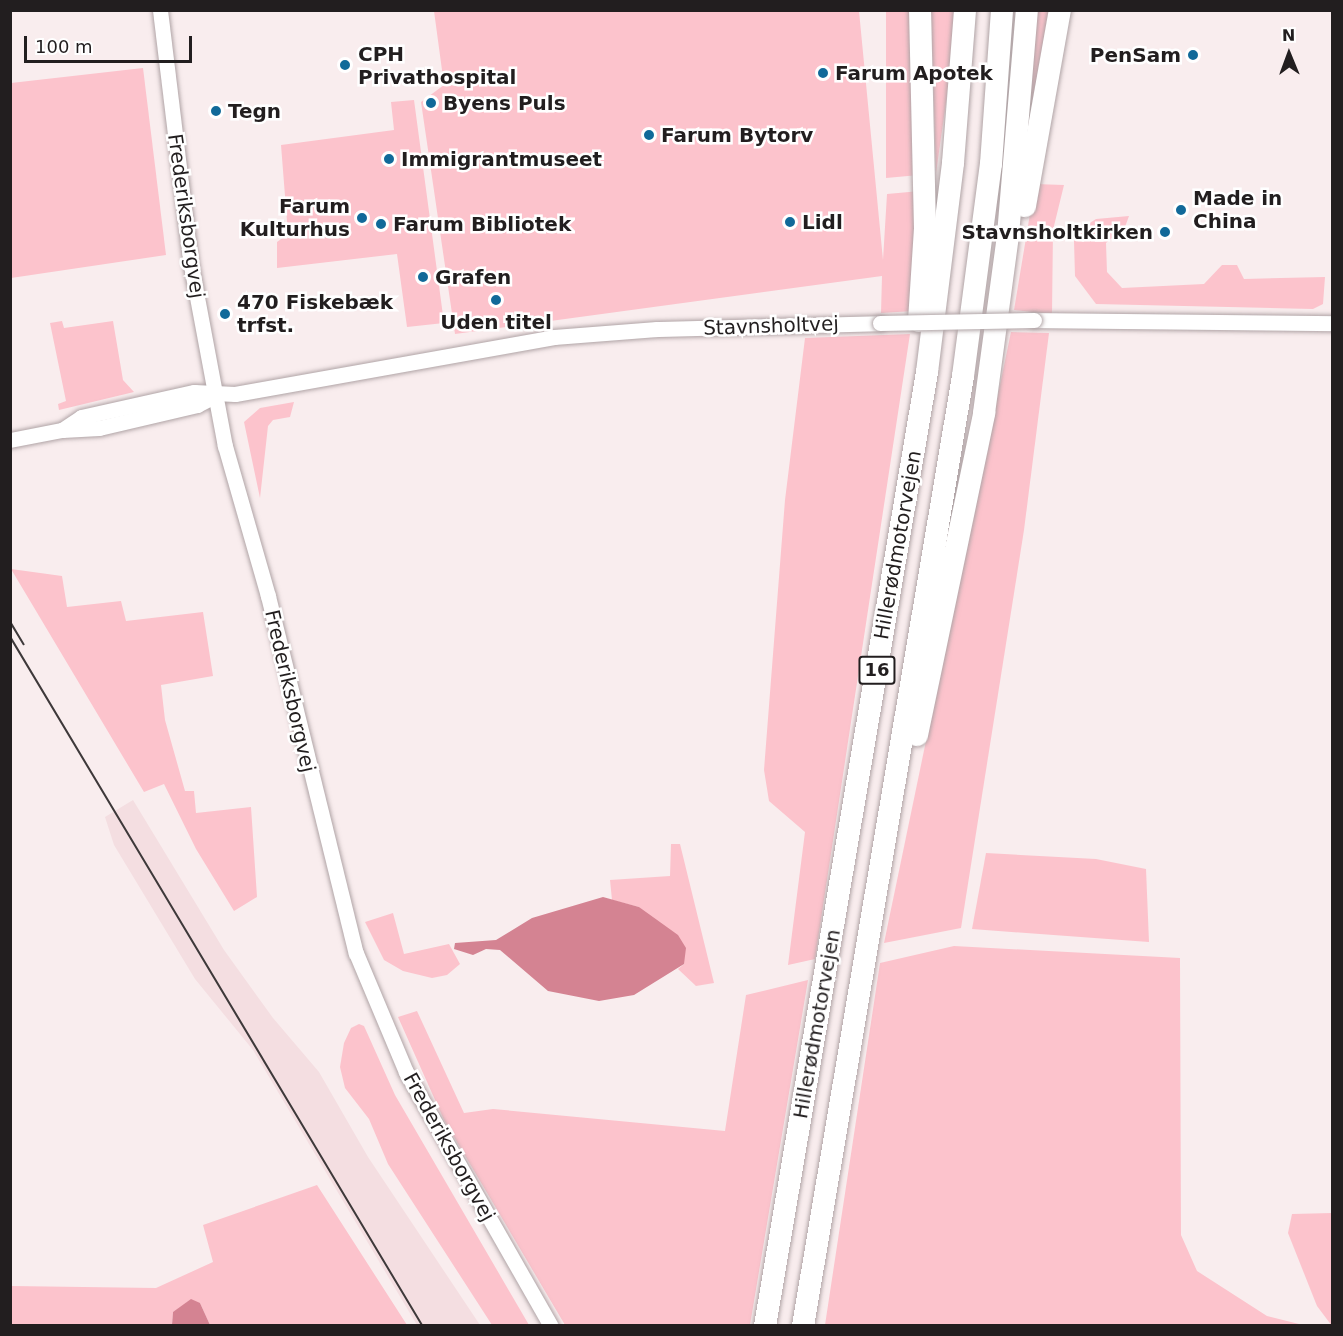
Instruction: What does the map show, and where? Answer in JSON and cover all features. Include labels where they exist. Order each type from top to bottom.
[{"type":"highway","points":[[892,580],[895,505],[923,267],[920,10]]},
{"type":"highway","name":"Hillerødmotorvejen","points":[[765,1326],[892,580],[936,302],[953,163],[965,10]]},
{"type":"highway","name":"Hillerødmotorvejen","points":[[803,1326],[963,376],[991,164],[1002,10]]},
{"type":"highway","points":[[984,413],[1008,235],[1027,10]]},
{"type":"highway","points":[[891,801],[903,797],[997,361],[1060,10]]},
{"type":"street","name":"Frederiksborgvej","points":[[159,11],[191,265],[215,396],[356,953],[406,1072],[551,1326]]},
{"type":"street","name":"Stavnsholtvej","points":[[10,440],[62,430],[99,428],[197,405],[215,396],[554,337],[657,329],[1034,320],[1332,323]]},
{"type":"shaded area","points":[[434,11],[859,11],[883,260],[887,194],[920,191],[914,311],[881,313],[882,276],[455,334],[421,102],[444,85]]},
{"type":"shaded area","points":[[886,11],[911,11],[919,175],[886,178]]},
{"type":"shaded area","points":[[931,11],[954,11],[953,53],[936,173]]},
{"type":"shaded area","points":[[1034,11],[1051,11],[1024,170]]},
{"type":"shaded area","points":[[143,68],[166,255],[11,278],[11,83]]},
{"type":"shaded area","name":"Farum Kulturhus","points":[[414,100],[444,323],[407,327],[397,254],[277,268],[277,242],[288,234],[281,145],[394,130],[391,102]]},
{"type":"shaded area","points":[[1035,184],[1064,185],[1053,230],[1052,314],[1014,310]]},
{"type":"shaded area","points":[[1129,216],[1125,227],[1106,243],[1107,272],[1122,288],[1204,284],[1222,265],[1237,265],[1244,279],[1325,277],[1323,304],[1313,309],[1096,304],[1075,276],[1074,241],[1082,228],[1096,219]]},
{"type":"shaded area","points":[[62,321],[64,328],[113,321],[123,380],[134,392],[59,410],[58,404],[66,401],[50,323]]},
{"type":"shaded area","points":[[1011,332],[1049,333],[1024,530],[961,928],[884,943]]},
{"type":"shaded area","points":[[910,334],[815,959],[788,965],[805,832],[769,801],[764,770],[785,500],[805,338]]},
{"type":"shaded area","points":[[294,402],[290,417],[273,420],[268,426],[260,498],[244,422],[260,408]]},
{"type":"shaded area","points":[[11,569],[62,576],[67,607],[121,601],[126,621],[203,612],[213,676],[161,685],[165,720],[185,791],[194,791],[196,813],[251,807],[257,897],[234,911],[196,849],[164,784],[144,792]]},
{"type":"shaded area","points":[[133,800],[224,950],[273,1018],[319,1072],[368,1157],[480,1325],[417,1325],[253,1050],[195,979],[114,845],[105,817]]},
{"type":"shaded area","points":[[671,844],[680,844],[714,983],[696,986],[678,969],[684,964],[639,907],[612,900],[610,880],[670,876]]},
{"type":"shaded area","points":[[986,853],[1096,859],[1146,869],[1149,942],[972,929]]},
{"type":"shaded area","points":[[603,897],[639,907],[678,935],[686,948],[684,964],[634,995],[599,1001],[548,991],[500,950],[486,949],[473,955],[454,949],[455,943],[496,940],[532,918]]},
{"type":"shaded area","points":[[393,913],[404,954],[449,944],[460,964],[447,975],[432,978],[403,971],[384,960],[365,922]]},
{"type":"shaded area","points":[[954,946],[1180,958],[1181,1235],[1197,1271],[1267,1316],[1303,1325],[825,1325],[880,963]]},
{"type":"shaded area","points":[[808,980],[750,1325],[565,1325],[444,1120],[398,1017],[417,1011],[464,1113],[493,1109],[725,1131],[746,995]]},
{"type":"shaded area","points":[[359,1024],[364,1026],[395,1095],[529,1325],[492,1325],[388,1164],[369,1119],[345,1088],[340,1067],[344,1043],[351,1028]]},
{"type":"shaded area","points":[[317,1185],[407,1325],[210,1325],[200,1303],[173,1312],[172,1325],[11,1326],[11,1286],[156,1288],[213,1262],[203,1225]]},
{"type":"shaded area","points":[[1332,1213],[1332,1326],[1317,1306],[1288,1233],[1292,1214]]},
{"type":"shaded area","points":[[191,1299],[200,1303],[210,1325],[172,1325],[173,1312]]},
{"type":"tram line","points":[[10,621],[24,644]]},
{"type":"tram line","points":[[10,636],[423,1326]]},
{"type":"place","name":"PenSam","points":[[1193,55]]},
{"type":"place","name":"CPH Privathospital","points":[[345,65]]},
{"type":"place","name":"Farum Apotek","points":[[823,73]]},
{"type":"place","name":"Byens Puls","points":[[431,103]]},
{"type":"place","name":"Tegn","points":[[216,111]]},
{"type":"place","name":"Farum Bytorv","points":[[649,135]]},
{"type":"place","name":"Immigrantmuseet","points":[[389,159]]},
{"type":"place","name":"Made in China","points":[[1181,210]]},
{"type":"place","name":"Farum Kulturhus","points":[[362,218]]},
{"type":"place","name":"Lidl","points":[[790,222]]},
{"type":"place","name":"Farum Bibliotek","points":[[381,224]]},
{"type":"place","name":"Stavnsholtkirken","points":[[1165,232]]},
{"type":"place","name":"Grafen","points":[[423,277]]},
{"type":"place","name":"Uden titel","points":[[496,300]]},
{"type":"place","name":"470 Fiskebæk trfst.","points":[[225,314]]}]
